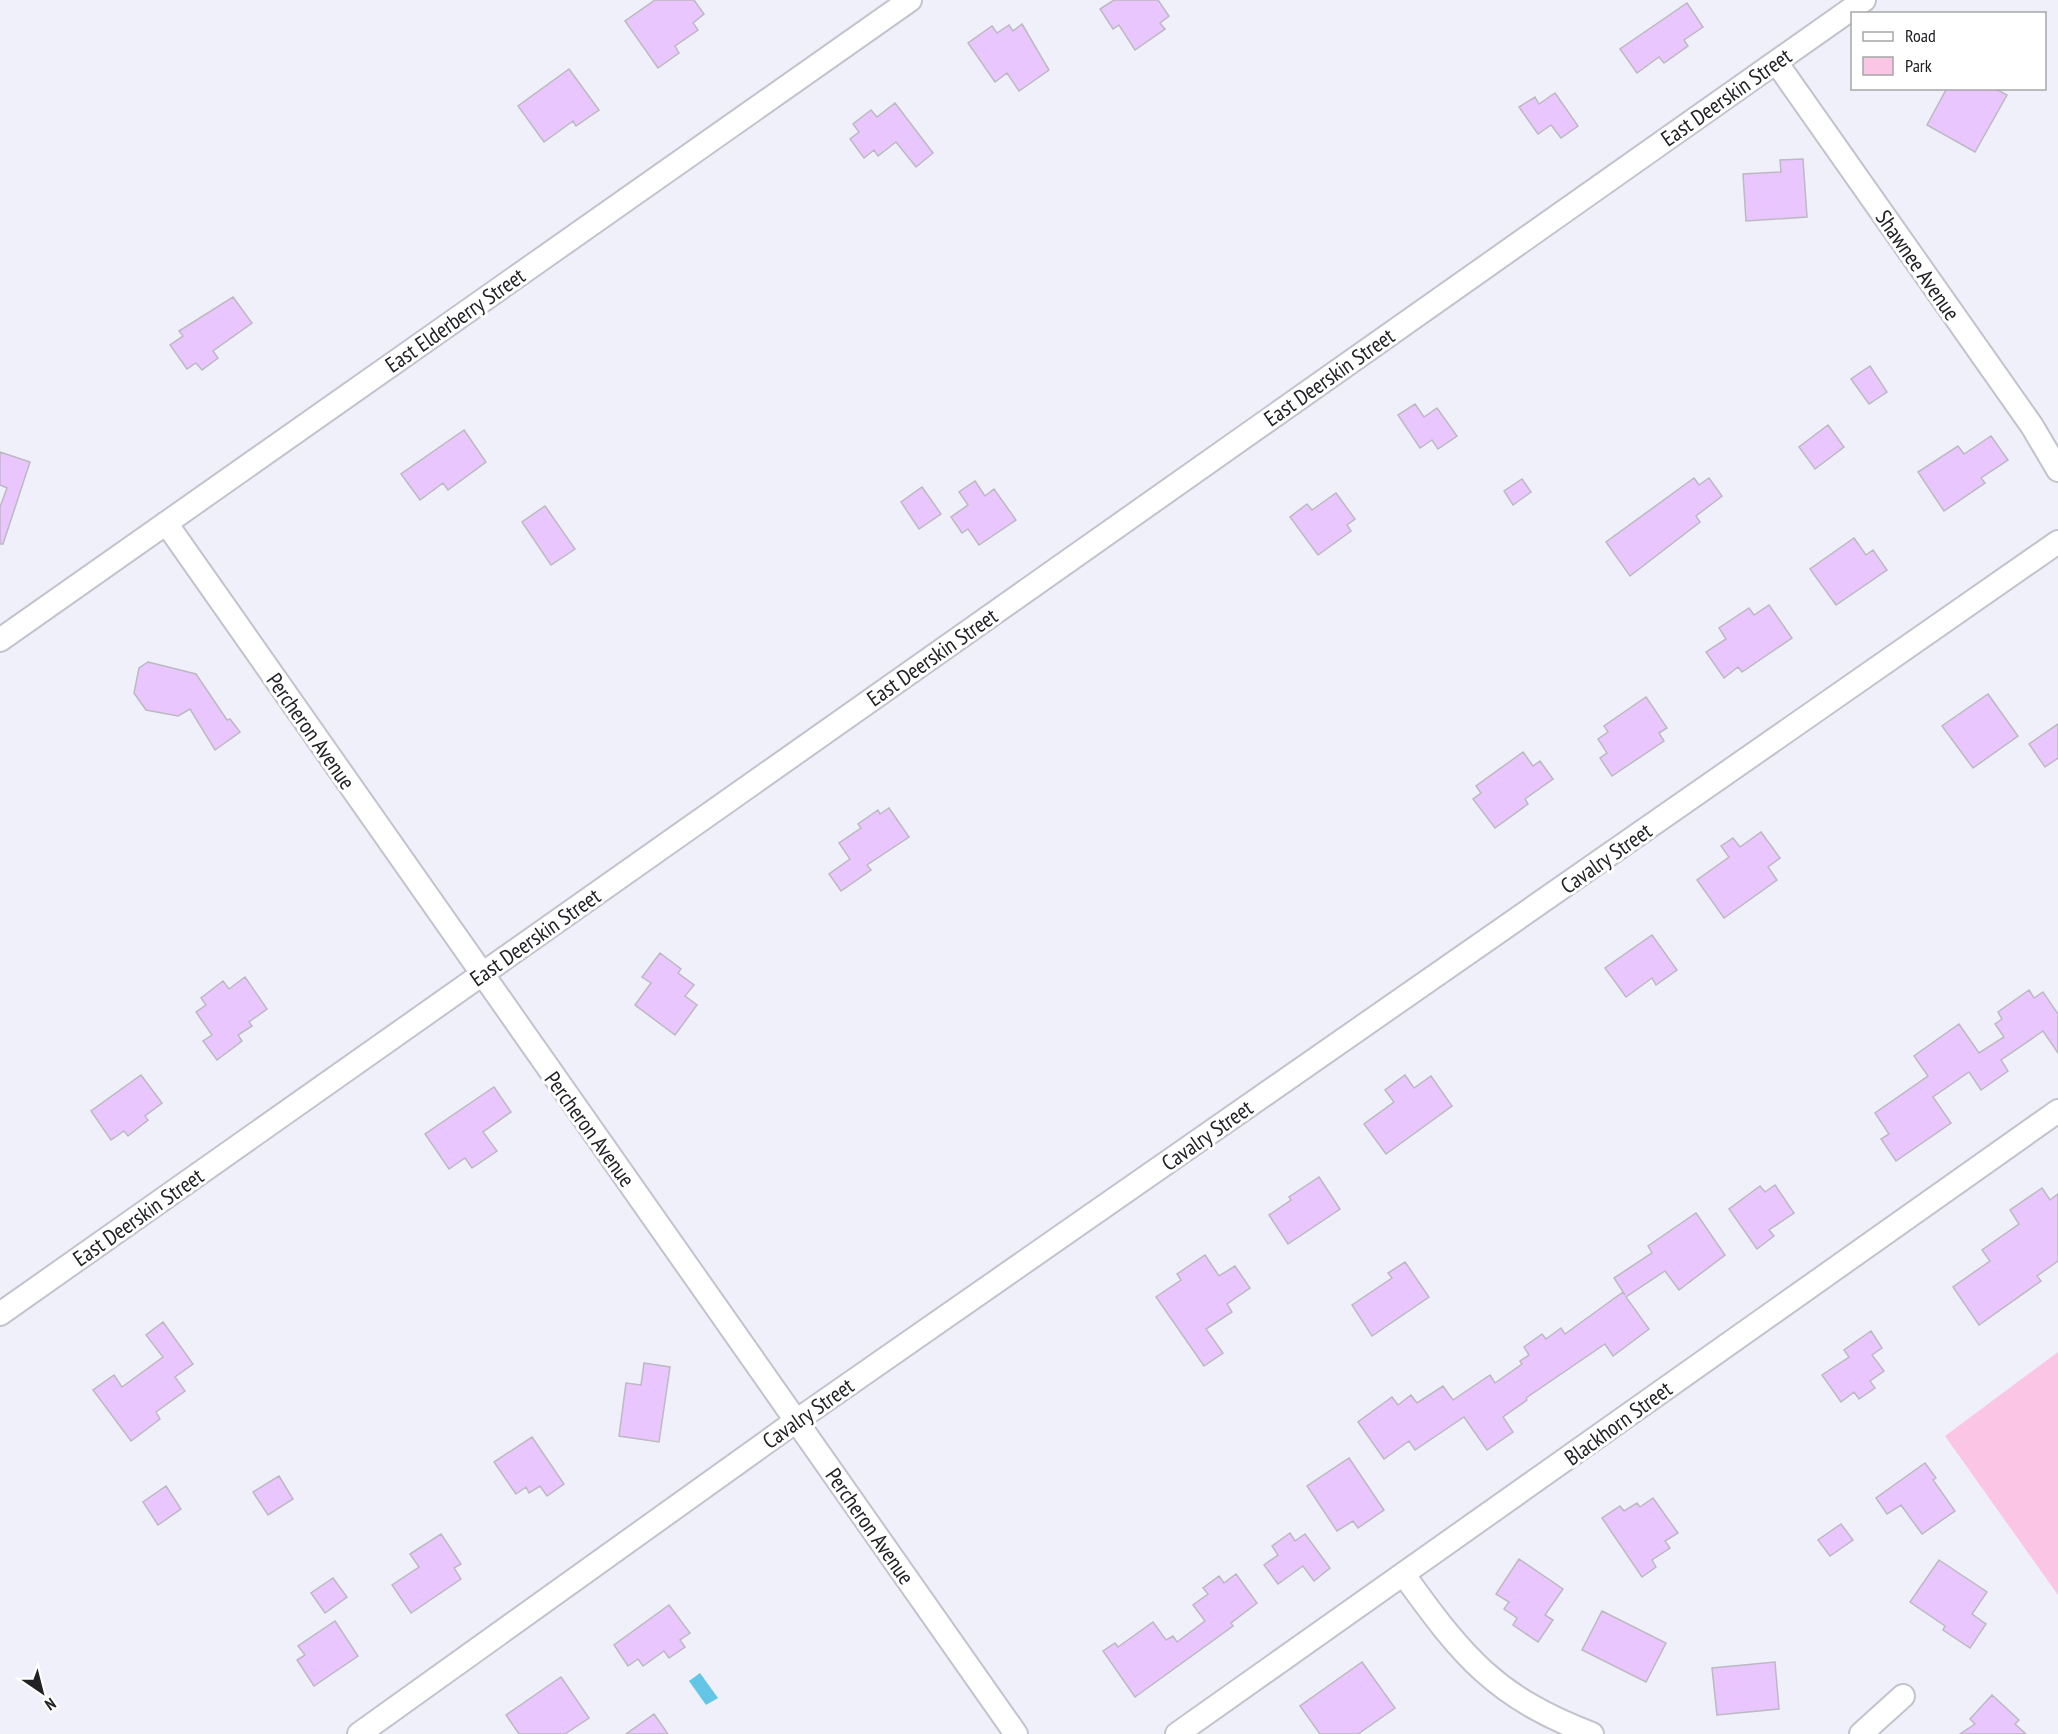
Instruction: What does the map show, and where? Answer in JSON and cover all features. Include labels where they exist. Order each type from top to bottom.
[{"type":"street","name":"East Elderberry Street","points":[[0,640],[910,0]]},
{"type":"street","name":"East Deerskin Street","points":[[0,1314],[1864,0]]},
{"type":"street","name":"Shawnee Avenue","points":[[1776,62],[2032,426],[2058,470]]},
{"type":"street","name":"Percheron Avenue","points":[[166,523],[481,976],[732,1326],[1016,1734]]},
{"type":"street","name":"Cavalry Street","points":[[359,1734],[796,1421],[2058,542]]},
{"type":"street","name":"Blackhorn Street","points":[[1177,1734],[2058,1111]]},
{"type":"street","points":[[1404,1575],[1448,1637],[1489,1679],[1522,1702],[1554,1720],[1592,1734]]},
{"type":"street","points":[[1861,1734],[1903,1696]]},
{"type":"green space","points":[[2058,1352],[2058,1595],[1945,1436]]},
{"type":"water","points":[[700,1673],[718,1698],[706,1705],[689,1681]]},
{"type":"building","points":[[655,0],[694,0],[704,14],[693,23],[698,30],[675,46],[679,53],[658,68],[625,21]]},
{"type":"building","points":[[1114,0],[1158,0],[1169,16],[1160,23],[1165,29],[1135,50],[1119,25],[1113,29],[1100,9]]},
{"type":"building","points":[[1687,3],[1703,27],[1684,40],[1688,46],[1664,63],[1659,57],[1637,73],[1620,49]]},
{"type":"building","points":[[1022,24],[1049,70],[1019,91],[1007,73],[995,82],[968,43],[992,26],[997,33],[1009,25],[1013,31]]},
{"type":"building","points":[[569,69],[599,110],[576,126],[573,121],[544,142],[518,106]]},
{"type":"building","points":[[1946,90],[1998,90],[2007,95],[1975,152],[1927,125]]},
{"type":"building","points":[[1555,93],[1578,126],[1561,138],[1551,125],[1538,134],[1519,107],[1535,97],[1539,104]]},
{"type":"building","points":[[895,103],[933,153],[916,167],[896,142],[878,156],[874,150],[864,158],[850,139],[859,132],[853,124],[871,110],[877,117]]},
{"type":"building","points":[[1803,159],[1807,217],[1746,221],[1743,174],[1781,172],[1780,160]]},
{"type":"building","points":[[233,297],[252,323],[213,351],[218,358],[202,370],[196,363],[187,369],[170,345],[183,336],[179,331]]},
{"type":"building","points":[[1870,366],[1887,392],[1869,404],[1851,379]]},
{"type":"building","points":[[1415,404],[1424,417],[1437,408],[1457,436],[1438,449],[1432,440],[1420,448],[1398,415]]},
{"type":"building","points":[[1828,425],[1844,447],[1815,469],[1799,447]]},
{"type":"building","points":[[464,430],[486,462],[448,490],[443,483],[420,500],[401,474]]},
{"type":"building","points":[[1991,436],[2008,460],[1981,478],[1985,483],[1944,511],[1918,472],[1958,446],[1964,454]]},
{"type":"building","points":[[0,452],[30,462],[3,544],[0,544],[0,507],[7,488],[0,485]]},
{"type":"building","points":[[1694,478],[1699,485],[1709,478],[1722,496],[1696,516],[1700,522],[1630,576],[1606,542]]},
{"type":"building","points":[[1522,479],[1531,492],[1513,505],[1504,491]]},
{"type":"building","points":[[975,481],[985,496],[994,489],[1016,520],[979,545],[968,529],[962,533],[951,517],[968,505],[959,492]]},
{"type":"building","points":[[922,487],[941,514],[919,529],[901,502]]},
{"type":"building","points":[[1336,493],[1355,519],[1347,525],[1351,531],[1318,555],[1290,517],[1307,504],[1312,510]]},
{"type":"building","points":[[545,506],[575,549],[551,565],[522,522]]},
{"type":"building","points":[[1854,538],[1866,555],[1873,550],[1887,570],[1836,605],[1810,569]]},
{"type":"building","points":[[1769,605],[1792,638],[1742,672],[1738,667],[1724,678],[1706,652],[1726,639],[1719,628],[1749,608],[1754,615]]},
{"type":"building","points":[[148,662],[196,674],[227,720],[230,719],[240,732],[215,750],[190,709],[178,716],[146,710],[134,693],[139,668]]},
{"type":"building","points":[[1988,694],[2018,736],[1973,768],[1942,726]]},
{"type":"building","points":[[1646,697],[1667,728],[1659,733],[1664,741],[1612,776],[1600,758],[1607,753],[1598,739],[1608,732],[1604,726]]},
{"type":"building","points":[[2058,724],[2058,758],[2045,767],[2029,744]]},
{"type":"building","points":[[1523,752],[1533,766],[1540,761],[1553,779],[1525,799],[1528,804],[1495,828],[1473,799],[1481,793],[1476,786]]},
{"type":"building","points":[[889,808],[909,837],[867,865],[871,870],[841,891],[829,874],[850,859],[839,843],[861,828],[858,824],[878,810],[880,814]]},
{"type":"building","points":[[1761,832],[1780,858],[1768,867],[1777,880],[1724,918],[1697,880],[1729,857],[1721,846],[1733,838],[1740,847]]},
{"type":"building","points":[[1652,935],[1677,970],[1656,985],[1652,978],[1626,997],[1605,968]]},
{"type":"building","points":[[660,953],[681,969],[678,973],[694,985],[685,996],[697,1005],[675,1035],[635,1005],[651,983],[642,977]]},
{"type":"building","points":[[245,977],[267,1009],[249,1022],[252,1026],[238,1035],[242,1041],[217,1060],[203,1041],[212,1035],[196,1012],[206,1005],[201,998],[223,981],[229,989]]},
{"type":"building","points":[[2029,990],[2034,998],[2043,992],[2058,1014],[2058,1053],[2043,1031],[2001,1060],[2008,1071],[1981,1090],[1969,1072],[1933,1097],[1951,1123],[1896,1161],[1881,1139],[1889,1134],[1875,1113],[1928,1076],[1914,1056],[1959,1024],[1979,1053],[2004,1037],[1995,1024],[2002,1019],[1998,1012]]},
{"type":"building","points":[[141,1075],[162,1103],[145,1116],[148,1120],[128,1136],[124,1131],[111,1140],[91,1111]]},
{"type":"building","points":[[1405,1075],[1414,1088],[1431,1076],[1452,1106],[1386,1154],[1364,1124],[1394,1102],[1385,1090]]},
{"type":"building","points":[[494,1087],[511,1112],[483,1132],[497,1151],[472,1168],[465,1158],[449,1169],[425,1134]]},
{"type":"building","points":[[1319,1177],[1340,1209],[1288,1244],[1269,1215],[1291,1200],[1289,1197]]},
{"type":"building","points":[[1775,1185],[1794,1213],[1769,1230],[1774,1236],[1757,1249],[1729,1209],[1760,1186],[1765,1192]]},
{"type":"building","points":[[2042,1188],[2050,1200],[2058,1194],[2058,1261],[2037,1276],[2041,1281],[1979,1325],[1953,1287],[1990,1261],[1982,1250],[2019,1224],[2010,1210]]},
{"type":"building","points":[[1696,1213],[1725,1255],[1679,1290],[1665,1271],[1626,1297],[1649,1329],[1613,1356],[1605,1344],[1526,1398],[1527,1400],[1503,1417],[1513,1432],[1487,1450],[1464,1417],[1415,1450],[1409,1441],[1384,1459],[1358,1422],[1392,1397],[1398,1405],[1411,1395],[1417,1403],[1443,1386],[1453,1400],[1490,1375],[1495,1383],[1522,1364],[1520,1361],[1529,1355],[1524,1347],[1542,1334],[1546,1339],[1561,1328],[1565,1334],[1623,1292],[1625,1295],[1614,1278],[1652,1253],[1648,1246]]},
{"type":"building","points":[[1205,1255],[1219,1276],[1235,1266],[1250,1288],[1227,1304],[1232,1312],[1206,1329],[1223,1353],[1204,1366],[1156,1297],[1181,1280],[1177,1274]]},
{"type":"building","points":[[1405,1262],[1429,1297],[1372,1336],[1352,1305],[1392,1278],[1388,1273]]},
{"type":"building","points":[[163,1322],[193,1364],[175,1377],[185,1391],[156,1412],[160,1419],[131,1441],[93,1390],[114,1375],[122,1387],[163,1357],[146,1335]]},
{"type":"building","points":[[1871,1331],[1882,1348],[1872,1355],[1884,1371],[1870,1381],[1875,1388],[1859,1399],[1854,1392],[1841,1402],[1822,1375],[1849,1357],[1844,1350]]},
{"type":"building","points":[[644,1363],[670,1367],[659,1442],[619,1436],[626,1383],[641,1385]]},
{"type":"building","points":[[532,1437],[564,1484],[547,1496],[540,1486],[529,1493],[526,1487],[516,1494],[494,1462]]},
{"type":"building","points":[[1349,1458],[1384,1510],[1358,1528],[1353,1521],[1337,1531],[1307,1486]]},
{"type":"building","points":[[1925,1463],[1936,1478],[1933,1480],[1955,1511],[1922,1534],[1901,1505],[1887,1514],[1876,1498]]},
{"type":"building","points":[[279,1476],[293,1499],[268,1515],[253,1492]]},
{"type":"building","points":[[166,1486],[181,1509],[158,1525],[143,1502]]},
{"type":"building","points":[[1653,1498],[1678,1533],[1665,1541],[1670,1548],[1652,1560],[1656,1567],[1642,1577],[1602,1518],[1620,1506],[1624,1511],[1637,1503],[1640,1507]]},
{"type":"building","points":[[1841,1524],[1853,1540],[1830,1556],[1818,1540]]},
{"type":"building","points":[[1290,1533],[1295,1541],[1305,1534],[1330,1568],[1314,1581],[1303,1566],[1278,1584],[1264,1565],[1278,1555],[1272,1546]]},
{"type":"building","points":[[441,1534],[461,1564],[454,1568],[461,1579],[411,1613],[392,1585],[419,1567],[410,1554]]},
{"type":"building","points":[[1519,1559],[1563,1589],[1545,1615],[1553,1620],[1538,1642],[1513,1625],[1517,1618],[1504,1609],[1509,1602],[1496,1594]]},
{"type":"building","points":[[1939,1560],[1987,1592],[1972,1614],[1986,1624],[1970,1648],[1943,1630],[1945,1626],[1910,1602]]},
{"type":"building","points":[[1236,1574],[1257,1603],[1231,1623],[1233,1626],[1135,1697],[1103,1651],[1115,1643],[1118,1647],[1153,1622],[1166,1640],[1173,1636],[1177,1642],[1205,1621],[1193,1605],[1208,1594],[1203,1588],[1219,1576],[1224,1583]]},
{"type":"building","points":[[333,1578],[347,1597],[325,1613],[311,1593]]},
{"type":"building","points":[[669,1605],[690,1633],[680,1640],[685,1647],[669,1658],[664,1651],[643,1666],[638,1659],[628,1666],[614,1645]]},
{"type":"building","points":[[1602,1611],[1666,1643],[1646,1682],[1582,1650]]},
{"type":"building","points":[[335,1621],[358,1656],[314,1686],[297,1660],[305,1655],[298,1646]]},
{"type":"building","points":[[1362,1662],[1395,1708],[1358,1734],[1320,1734],[1300,1706]]},
{"type":"building","points":[[1775,1662],[1779,1709],[1717,1715],[1712,1668]]},
{"type":"building","points":[[561,1677],[589,1718],[565,1734],[519,1734],[506,1715]]},
{"type":"building","points":[[1992,1695],[2019,1720],[2015,1724],[2026,1734],[1960,1734],[1975,1724],[1970,1719]]},
{"type":"building","points":[[654,1714],[668,1734],[626,1734]]}]
